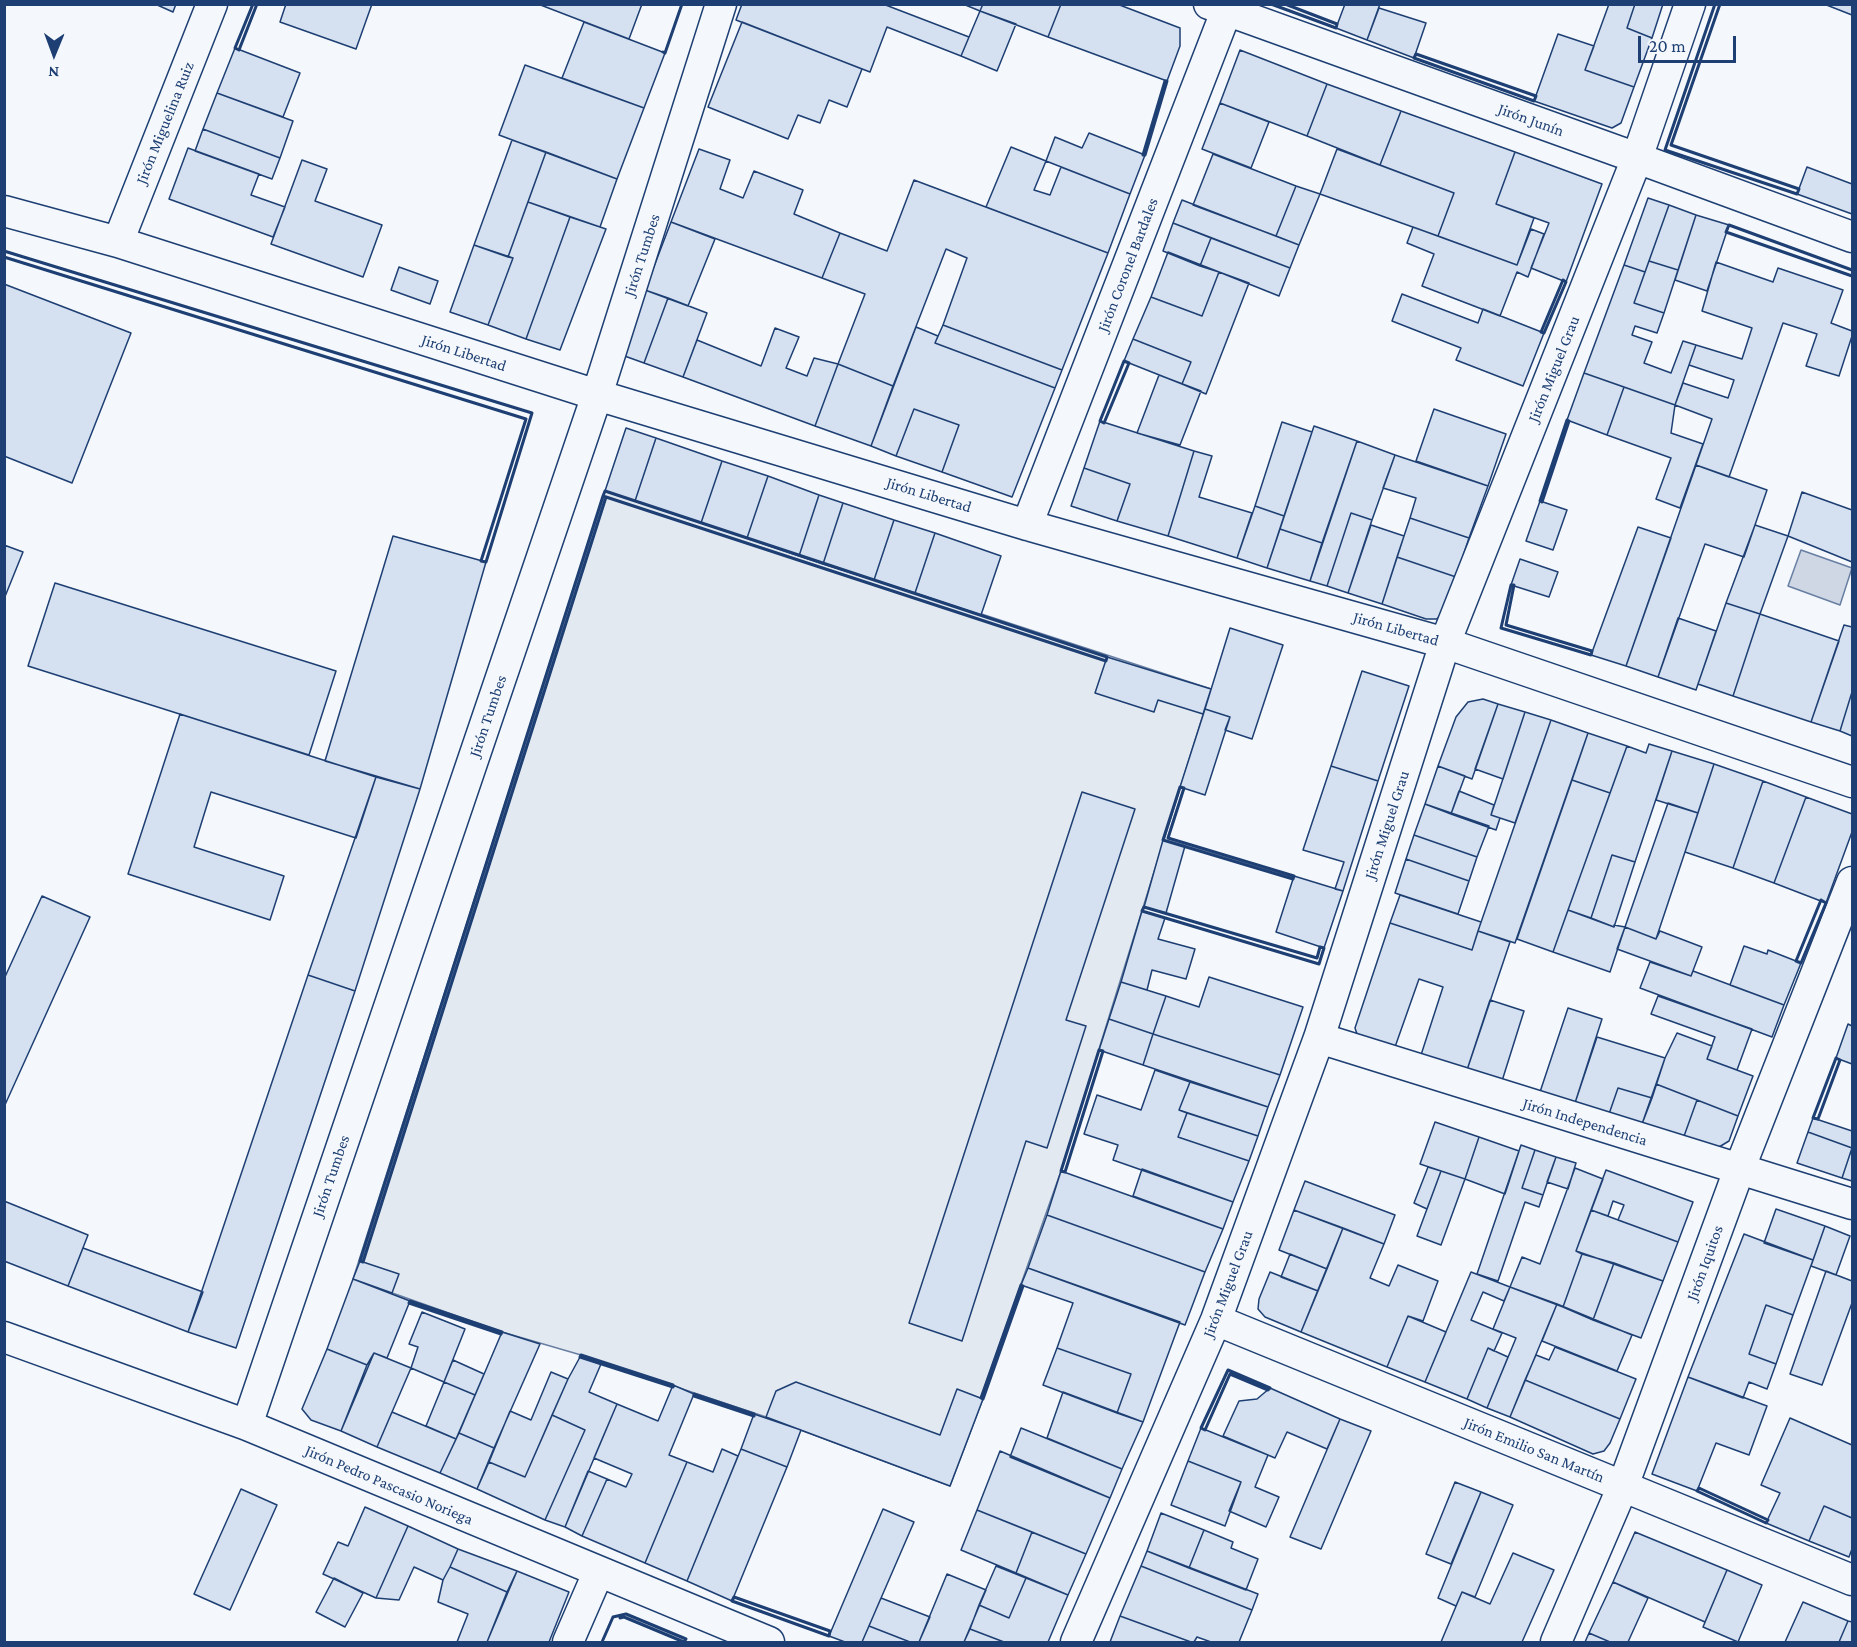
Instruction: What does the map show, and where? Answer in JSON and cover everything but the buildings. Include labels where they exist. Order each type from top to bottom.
[{"type":"street","name":"Jirón Miguelina Ruiz","points":[[118,242],[212,4]]},
{"type":"street","name":"Jirón Tumbes","points":[[247,1425],[597,395],[721,4]]},
{"type":"street","name":"Jirón Miguel Grau","points":[[1077,1642],[1216,1320],[1319,1038],[1445,643],[1638,158],[1690,4]]},
{"type":"street","name":"Jirón Junín","points":[[1222,7],[1852,237]]},
{"type":"street","name":"Jirón Coronel Bardales","points":[[1028,525],[1222,7]]},
{"type":"street","name":"Jirón Libertad","points":[[4,211],[118,242],[597,395],[1028,525],[1445,643],[1852,782]]},
{"type":"street","name":"Jirón Iquitos","points":[[1556,1642],[1623,1486],[1739,1170],[1852,882]]},
{"type":"street","name":"Jirón Independencia","points":[[1319,1038],[1852,1204]]},
{"type":"street","name":"Jirón Emilio San Martín","points":[[1216,1320],[1852,1580]]},
{"type":"street","name":"Jirón Pedro Pascasio Noriega","points":[[4,1337],[247,1425],[597,1573],[769,1642]]},
{"type":"street","points":[[568,1642],[597,1573]]},
{"type":"shaded area","points":[[605,491],[1211,689],[1061,1171],[981,1397],[983,1399],[950,1486],[766,1417],[581,1355],[502,1332],[353,1279]]},
{"type":"shaded area","points":[[1801,550],[1852,568],[1840,605],[1788,586]]},
{"type":"wall","points":[[253,4],[235,48],[239,50],[257,4]]},
{"type":"wall","points":[[663,52],[665,53],[682,4]]},
{"type":"wall","points":[[1271,4],[1336,28],[1337,24],[1285,4]]},
{"type":"wall","points":[[1715,4],[1665,150],[1797,194],[1799,189],[1671,145],[1720,4]]},
{"type":"wall","points":[[1416,54],[1536,96],[1534,101],[1414,58],[1416,54]]},
{"type":"wall","points":[[1165,81],[1167,81],[1145,155],[1143,155],[1165,81]]},
{"type":"wall","points":[[1852,270],[1729,225],[1726,232],[1852,276]]},
{"type":"wall","points":[[4,251],[532,413],[486,562],[481,561],[526,419],[4,257]]},
{"type":"wall","points":[[1563,280],[1566,282],[1544,333],[1541,332],[1563,280]]},
{"type":"wall","points":[[1124,361],[1129,363],[1104,423],[1100,421],[1124,361]]},
{"type":"wall","points":[[1567,420],[1569,421],[1542,502],[1540,501],[1567,420]]},
{"type":"wall","points":[[605,491],[1107,657],[1106,661],[603,496],[605,491]]},
{"type":"wall","points":[[603,496],[606,497],[363,1262],[360,1261],[603,496]]},
{"type":"wall","points":[[1511,585],[1514,585],[1506,625],[1592,651],[1591,655],[1501,628],[1511,585]]},
{"type":"wall","points":[[1180,787],[1184,788],[1168,838],[1294,876],[1293,879],[1163,840],[1180,787]]},
{"type":"wall","points":[[1821,900],[1826,903],[1801,963],[1796,961],[1821,900]]},
{"type":"wall","points":[[1144,907],[1317,958],[1320,947],[1324,948],[1319,964],[1142,911],[1144,907]]},
{"type":"wall","points":[[1099,1050],[1103,1051],[1065,1172],[1061,1171],[1099,1050]]},
{"type":"wall","points":[[1836,1058],[1840,1060],[1818,1119],[1813,1118],[1836,1058]]},
{"type":"wall","points":[[1021,1285],[1023,1286],[983,1399],[981,1398],[1021,1285]]},
{"type":"wall","points":[[410,1301],[502,1332],[501,1334],[409,1303],[410,1301]]},
{"type":"wall","points":[[581,1355],[673,1385],[673,1387],[580,1357],[581,1355]]},
{"type":"wall","points":[[1228,1370],[1270,1388],[1268,1390],[1230,1374],[1205,1430],[1201,1428],[1228,1370]]},
{"type":"wall","points":[[694,1394],[754,1414],[754,1416],[694,1396],[694,1394]]},
{"type":"wall","points":[[1699,1488],[1768,1520],[1766,1523],[1697,1491],[1699,1488]]},
{"type":"wall","points":[[734,1597],[830,1631],[829,1636],[732,1601],[734,1597]]},
{"type":"wall","points":[[602,1642],[613,1617],[626,1614],[686,1639],[684,1642]]},
{"type":"wall","points":[[620,1618],[624,1617],[684,1642]]}]
